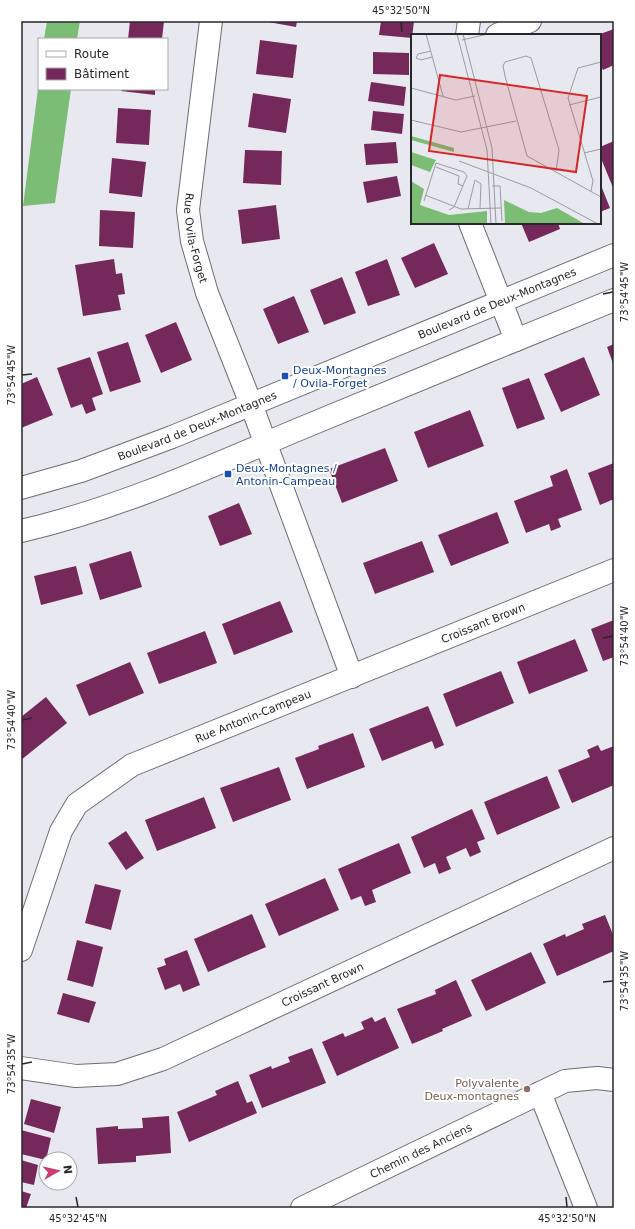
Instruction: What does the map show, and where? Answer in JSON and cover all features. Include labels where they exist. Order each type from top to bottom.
[{"type":"street","name":"Rue Ovila-Forget","points":[[211,21],[188,210],[192,241],[207,293],[251,404],[265,444]]},
{"type":"street","points":[[467,34],[469,21]]},
{"type":"street","points":[[498,34],[530,21]]},
{"type":"street","points":[[470,224],[516,340]]},
{"type":"street","name":"Boulevard de Deux-Montagnes","points":[[21,488],[56,479],[120,457],[614,255]]},
{"type":"street","points":[[21,531],[73,517],[117,502],[265,444],[614,300]]},
{"type":"street","points":[[265,444],[352,677]]},
{"type":"street","name":"Croissant Brown","points":[[352,677],[614,570]]},
{"type":"street","name":"Rue Antonin-Campeau","points":[[21,950],[61,831],[77,804],[132,765],[352,677]]},
{"type":"street","name":"Croissant Brown","points":[[21,1068],[76,1076],[117,1074],[163,1059],[614,848]]},
{"type":"street","name":"Chemin des Anciens","points":[[302,1208],[566,1081],[597,1078],[614,1080]]},
{"type":"street","points":[[540,1093],[586,1208]]},
{"type":"green space","points":[[47,21],[80,21],[77,38],[44,38]]},
{"type":"green space","points":[[38,89],[71,90],[55,203],[23,206]]},
{"type":"building","points":[[130,21],[164,21],[162,38],[128,38]]},
{"type":"building","points":[[263,21],[297,21],[296,27]]},
{"type":"building","points":[[381,21],[414,21],[411,38],[379,35]]},
{"type":"building","points":[[614,29],[614,65],[603,70],[601,66],[600,34]]},
{"type":"building","points":[[260,40],[297,45],[293,78],[256,74]]},
{"type":"building","points":[[373,52],[409,53],[409,75],[373,74]]},
{"type":"building","points":[[371,82],[406,87],[404,106],[368,101]]},
{"type":"building","points":[[155,90],[155,95],[121,91]]},
{"type":"building","points":[[253,93],[291,99],[286,133],[248,127]]},
{"type":"building","points":[[118,108],[151,110],[149,145],[116,143]]},
{"type":"building","points":[[373,111],[404,114],[402,134],[371,130]]},
{"type":"building","points":[[614,141],[614,190],[601,158],[601,147]]},
{"type":"building","points":[[396,142],[398,163],[366,165],[364,144]]},
{"type":"building","points":[[245,150],[282,151],[281,185],[243,183]]},
{"type":"building","points":[[112,158],[146,162],[142,197],[109,193]]},
{"type":"building","points":[[397,176],[401,196],[367,203],[363,182]]},
{"type":"building","points":[[601,186],[610,208],[601,212]]},
{"type":"building","points":[[276,205],[280,239],[242,244],[238,210]]},
{"type":"building","points":[[100,210],[135,212],[133,248],[99,246]]},
{"type":"building","points":[[521,224],[558,224],[560,229],[529,242]]},
{"type":"building","points":[[434,243],[448,274],[415,288],[401,258]]},
{"type":"building","points":[[114,259],[116,274],[122,273],[125,294],[118,295],[121,310],[83,316],[75,265]]},
{"type":"building","points":[[387,259],[400,295],[368,306],[355,272]]},
{"type":"building","points":[[342,277],[356,313],[324,325],[310,290]]},
{"type":"building","points":[[294,296],[309,332],[278,344],[263,309]]},
{"type":"building","points":[[176,322],[192,360],[161,373],[145,335]]},
{"type":"building","points":[[128,342],[141,382],[110,392],[97,352]]},
{"type":"building","points":[[614,344],[614,366],[607,347]]},
{"type":"building","points":[[90,357],[103,394],[92,398],[96,410],[86,414],[82,404],[71,408],[57,368]]},
{"type":"building","points":[[584,357],[600,395],[561,412],[544,374]]},
{"type":"building","points":[[37,377],[53,415],[21,428],[21,384]]},
{"type":"building","points":[[529,378],[545,419],[517,429],[502,388]]},
{"type":"building","points":[[470,410],[484,446],[428,468],[414,432]]},
{"type":"building","points":[[385,448],[398,481],[342,503],[329,469]]},
{"type":"building","points":[[614,463],[614,499],[600,505],[588,473]]},
{"type":"building","points":[[567,469],[582,510],[558,519],[561,527],[551,531],[549,524],[526,533],[514,501],[553,486],[550,476]]},
{"type":"building","points":[[239,503],[252,534],[220,546],[208,516]]},
{"type":"building","points":[[497,512],[509,543],[451,566],[438,535]]},
{"type":"building","points":[[422,541],[434,572],[375,594],[363,563]]},
{"type":"building","points":[[131,551],[142,587],[100,600],[89,564]]},
{"type":"building","points":[[76,566],[83,594],[41,605],[34,576]]},
{"type":"building","points":[[280,601],[293,632],[234,655],[222,624]]},
{"type":"building","points":[[614,620],[614,657],[603,661],[591,629]]},
{"type":"building","points":[[205,631],[217,663],[159,684],[147,653]]},
{"type":"building","points":[[575,639],[588,671],[529,694],[517,662]]},
{"type":"building","points":[[130,662],[144,693],[89,716],[76,685]]},
{"type":"building","points":[[501,671],[514,703],[456,727],[443,694]]},
{"type":"building","points":[[46,697],[67,723],[21,760],[21,717]]},
{"type":"building","points":[[428,706],[444,745],[435,749],[432,741],[382,761],[369,729]]},
{"type":"building","points":[[353,733],[365,767],[307,789],[295,758],[319,749],[318,746]]},
{"type":"building","points":[[598,745],[601,751],[614,746],[614,785],[572,803],[558,770],[590,757],[587,750]]},
{"type":"building","points":[[279,767],[291,800],[233,822],[220,788]]},
{"type":"building","points":[[547,776],[560,808],[497,835],[484,802]]},
{"type":"building","points":[[204,797],[216,828],[157,851],[145,820]]},
{"type":"building","points":[[472,809],[485,839],[477,842],[481,852],[470,857],[466,848],[446,857],[451,869],[439,874],[435,863],[424,868],[411,837]]},
{"type":"building","points":[[126,831],[144,858],[126,870],[108,843]]},
{"type":"building","points":[[399,843],[411,873],[372,890],[376,902],[365,906],[361,896],[351,900],[338,869]]},
{"type":"building","points":[[325,878],[339,910],[279,936],[265,904]]},
{"type":"building","points":[[95,884],[121,890],[111,930],[85,923]]},
{"type":"building","points":[[252,914],[266,947],[208,972],[194,939]]},
{"type":"building","points":[[605,915],[614,937],[614,951],[557,976],[543,944],[565,934],[566,937],[584,929],[582,924]]},
{"type":"building","points":[[77,940],[103,947],[93,987],[67,980]]},
{"type":"building","points":[[187,950],[200,985],[183,992],[180,984],[165,990],[157,968],[166,965],[164,959]]},
{"type":"building","points":[[531,952],[546,983],[486,1011],[471,980]]},
{"type":"building","points":[[456,980],[472,1016],[442,1029],[443,1031],[412,1044],[397,1009],[436,994],[435,990]]},
{"type":"building","points":[[63,993],[96,1002],[89,1023],[57,1014]]},
{"type":"building","points":[[372,1017],[375,1022],[385,1017],[399,1048],[337,1076],[322,1042],[343,1033],[345,1037],[364,1029],[361,1022]]},
{"type":"building","points":[[312,1048],[326,1083],[262,1108],[249,1075],[271,1066],[272,1069],[290,1062],[288,1057]]},
{"type":"building","points":[[238,1081],[247,1103],[252,1101],[257,1113],[189,1142],[177,1112],[217,1095],[215,1091]]},
{"type":"building","points":[[31,1099],[61,1107],[54,1133],[24,1124]]},
{"type":"building","points":[[169,1116],[171,1153],[136,1156],[136,1162],[98,1164],[96,1128],[118,1126],[118,1129],[143,1128],[142,1118]]},
{"type":"building","points":[[21,1130],[51,1138],[48,1151],[38,1151],[38,1158],[21,1154]]},
{"type":"building","points":[[21,1160],[38,1165],[34,1185],[21,1182]]},
{"type":"building","points":[[21,1191],[31,1194],[26,1208],[21,1208]]},
{"type":"place","name":"Deux-Montagnes / Ovila-Forget","points":[[285,376]]},
{"type":"place","name":"Deux-Montagnes / Antonin-Campeau","points":[[228,474]]},
{"type":"place","name":"Polyvalente Deux-montagnes","points":[[527,1089]]}]
